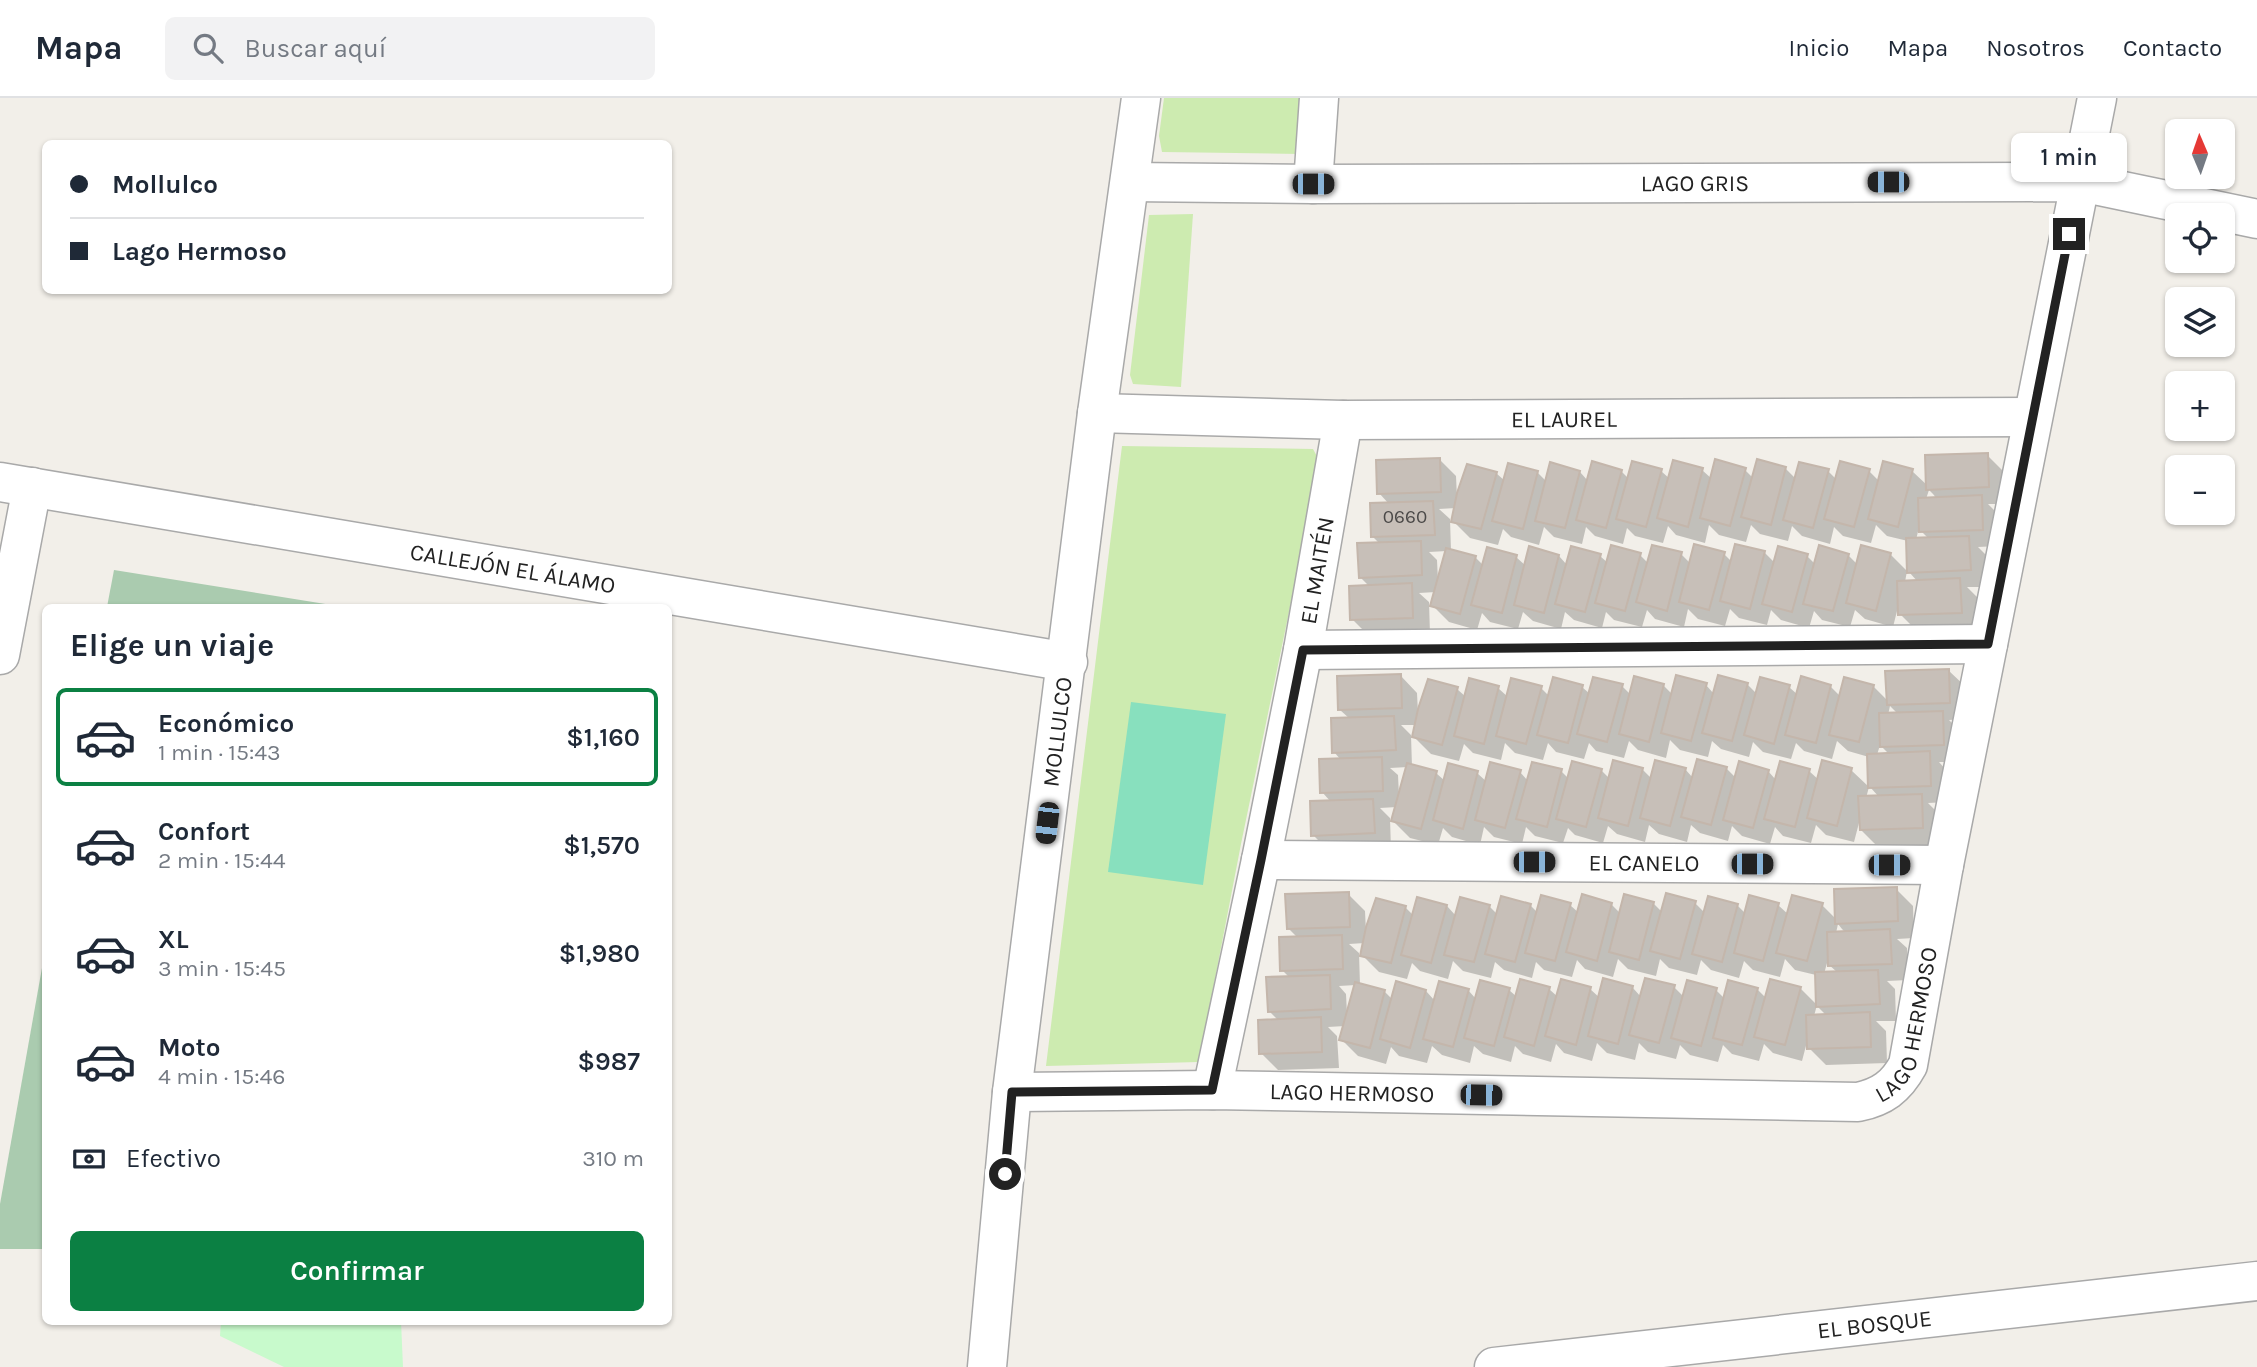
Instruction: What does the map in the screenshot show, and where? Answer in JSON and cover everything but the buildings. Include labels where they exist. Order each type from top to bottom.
[{"type":"street","name":"MOLLULCO","points":[[987,1367],[1012,1092],[1068,662],[1097,413],[1141,98]]},
{"type":"street","points":[[1313,184],[1320,98]]},
{"type":"street","name":"LAGO HERMOSO","points":[[1012,1092],[1212,1090],[1844,1102],[1874,1099],[1889,1091],[1900,1080],[1908,1065],[1944,865],[2096,98]]},
{"type":"street","name":"LAGO GRIS","points":[[1130,182],[2080,182],[2257,219]]},
{"type":"street","name":"EL LAUREL","points":[[1097,413],[1343,420],[2032,416]]},
{"type":"street","name":"EL MAITÉN","points":[[1212,1090],[1303,650],[1343,420]]},
{"type":"street","points":[[0,654],[16,484]]},
{"type":"street","name":"CALLEJÓN EL ÁLAMO","points":[[16,484],[1068,662]]},
{"type":"street","points":[[1303,650],[1988,644]]},
{"type":"street","name":"EL CANELO","points":[[1261,860],[1944,865]]},
{"type":"street","name":"EL BOSQUE","points":[[1494,1367],[1547,1364],[2257,1282]]},
{"type":"green space","points":[[1164,98],[1303,98],[1300,154],[1162,152],[1159,136]]},
{"type":"green space","points":[[1193,214],[1181,387],[1133,384],[1130,375],[1149,215]]},
{"type":"green space","points":[[1122,446],[1313,449],[1320,462],[1199,1062],[1046,1066]]},
{"type":"green space","points":[[114,570],[325,604],[108,604]]},
{"type":"green space","points":[[1131,702],[1226,714],[1203,885],[1108,872]]},
{"type":"green space","points":[[42,968],[42,1249],[0,1249],[0,1204]]},
{"type":"green space","points":[[221,1325],[401,1325],[403,1367],[284,1367],[220,1336]]},
{"type":"route","points":[[1005,1174],[1012,1092],[1212,1090],[1303,650],[1988,644],[2069,234]]}]
